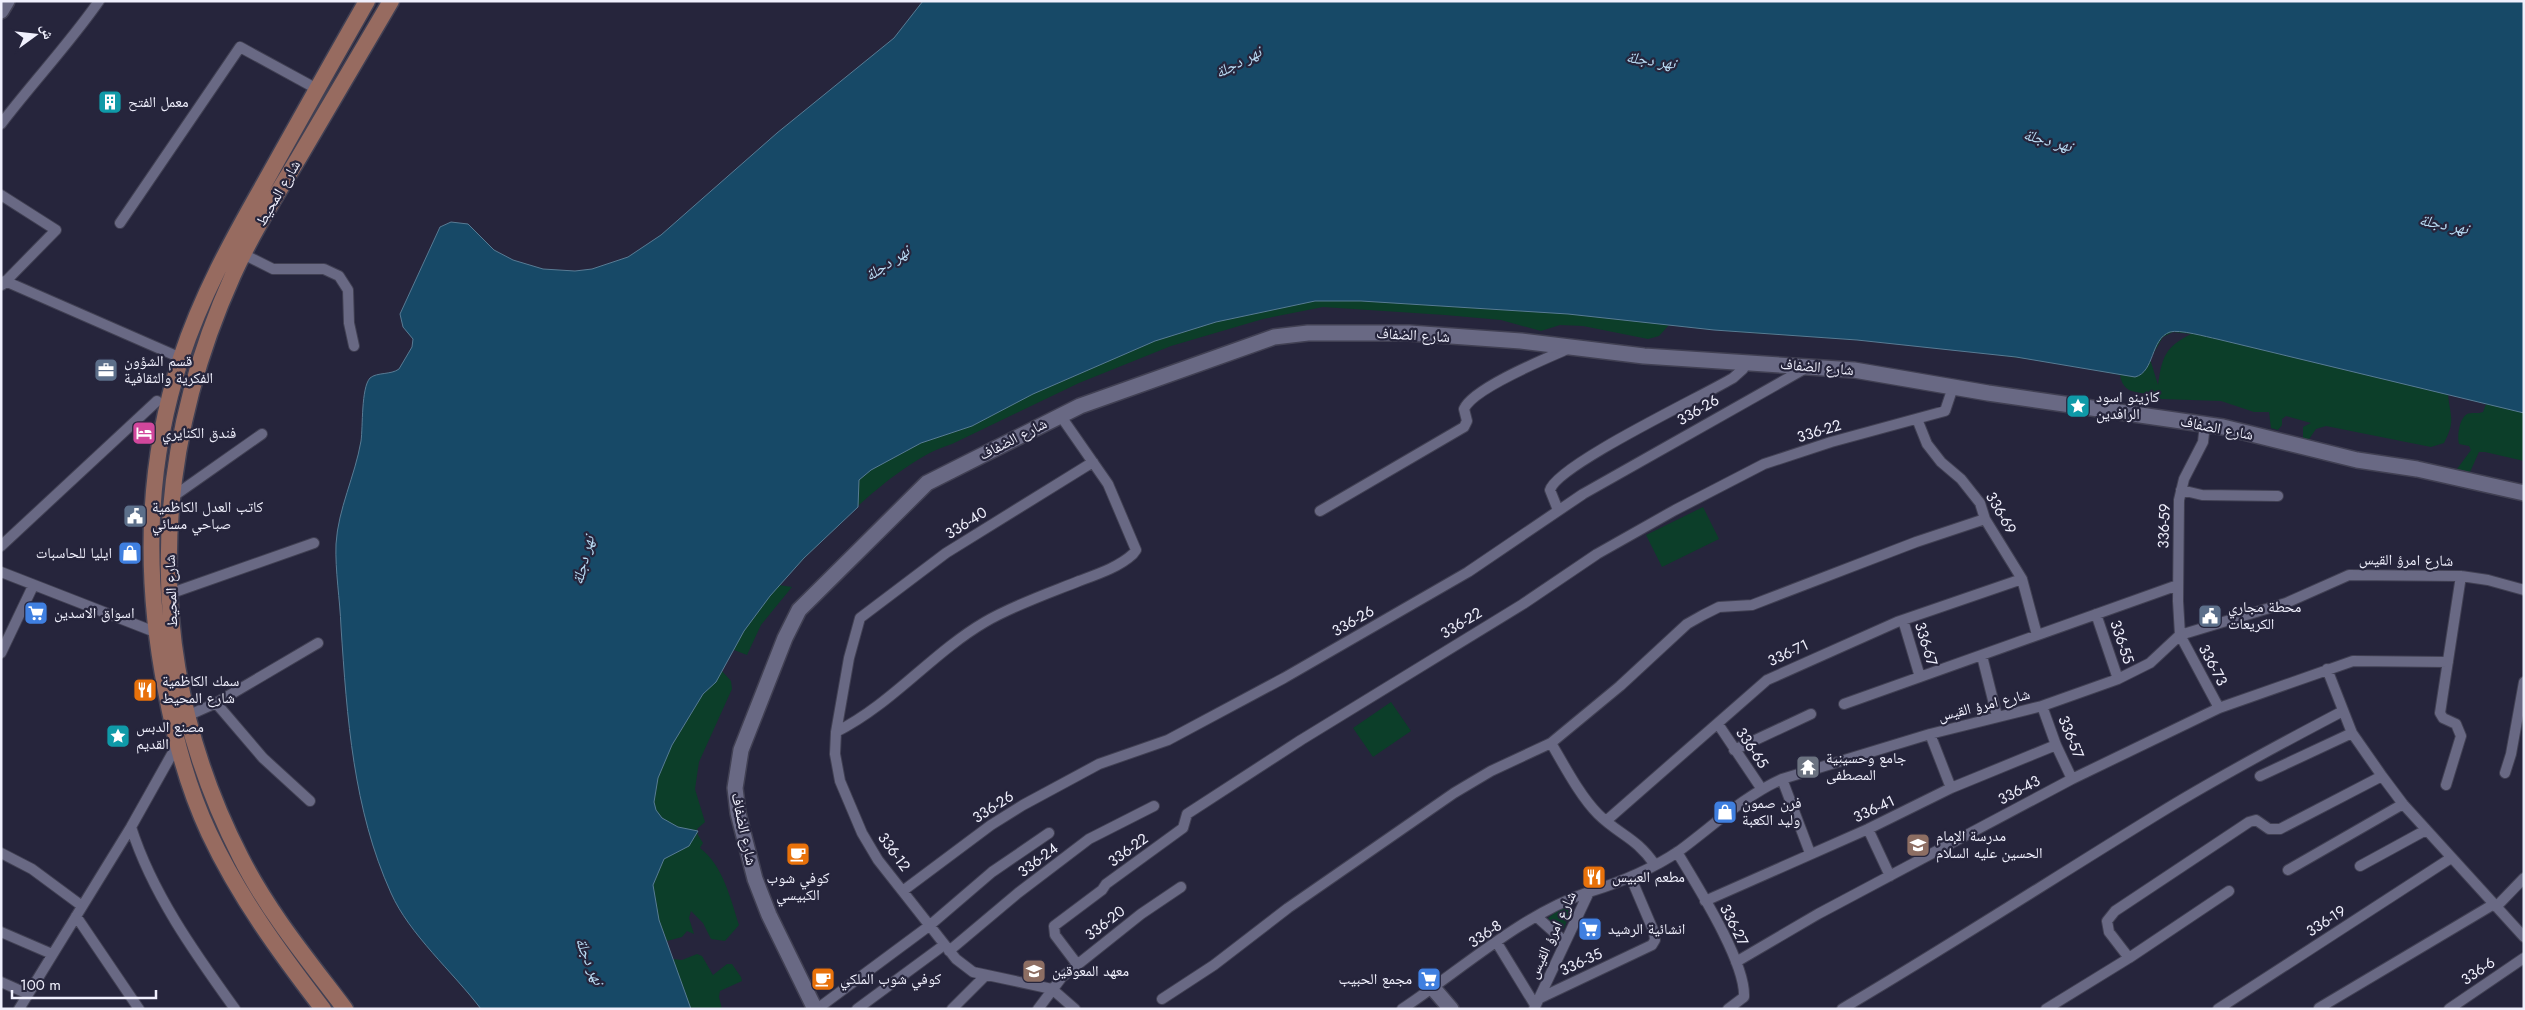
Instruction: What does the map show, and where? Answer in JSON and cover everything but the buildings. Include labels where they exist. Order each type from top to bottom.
[{"type":"main road","name":"شارع المحيط","points":[[323,1009],[268,937],[245,900],[209,833],[177,744],[155,632],[150,570],[153,496],[169,400],[181,358],[203,301],[228,249],[316,88],[367,1]]},
{"type":"main road","name":"شارع المحيط","points":[[345,1009],[284,928],[242,860],[211,791],[187,716],[175,658],[169,594],[171,498],[186,406],[200,358],[243,254],[391,1]]},
{"type":"street","points":[[1,11],[7,1]]},
{"type":"street","points":[[1,124],[29,87],[73,39],[99,1]]},
{"type":"street","points":[[120,223],[240,47],[316,88]]},
{"type":"street","points":[[1,195],[56,230],[3,284],[181,358]]},
{"type":"street","points":[[243,254],[273,269],[324,269],[339,276],[348,290],[349,323],[354,346]]},
{"type":"street","name":"شارع الضفاف","points":[[816,1009],[769,915],[755,879],[738,813],[735,788],[741,750],[784,638],[799,610],[921,487],[1060,415],[1092,401],[1274,337],[1333,332],[1409,333],[1574,347],[1644,356],[1811,365],[1854,370],[1953,387],[2205,424],[2357,460],[2417,469],[2524,493]]},
{"type":"street","points":[[1320,511],[1464,427],[1466,421],[1464,409],[1474,396],[1534,364],[1574,347]]},
{"type":"street","points":[[1558,510],[1550,490],[1559,478],[1628,434],[1733,378],[1743,369],[1747,362]]},
{"type":"street","name":"336-26","points":[[904,890],[992,825],[1023,806],[1099,764],[1168,740],[1284,678],[1468,572],[1558,510],[1736,406],[1811,365]]},
{"type":"street","name":"336-22","points":[[1077,964],[1054,935],[1054,926],[1102,890],[1106,884],[1183,828],[1187,814],[1293,745],[1523,604],[1597,554],[1675,510],[1764,464],[1831,442],[1945,411],[1953,387]]},
{"type":"street","points":[[1,546],[157,401]]},
{"type":"street","points":[[836,732],[854,723],[877,707],[981,624],[1107,570],[1133,554],[1136,550],[1134,542],[1118,511],[1111,488],[1060,415]]},
{"type":"street","name":"336-69","points":[[1917,419],[1927,444],[1980,503],[1985,519],[2022,579],[2037,635]]},
{"type":"street","name":"336-59","points":[[2180,635],[2178,513],[2181,490],[2193,458],[2203,442],[2205,424]]},
{"type":"street","points":[[171,498],[262,434]]},
{"type":"street","name":"336-40","points":[[860,618],[946,554],[1093,462]]},
{"type":"street","points":[[2181,490],[2202,495],[2278,496]]},
{"type":"street","points":[[1162,999],[1214,965],[1288,908],[1454,793],[1491,771],[1551,743],[1620,686],[1687,624],[1704,614],[1719,607],[1752,605],[1916,542],[1985,519]]},
{"type":"street","points":[[169,594],[314,543]]},
{"type":"street","points":[[1,572],[155,632]]},
{"type":"street","name":"شارع امرؤ القيس","points":[[1536,1004],[1589,892],[1631,878],[1655,865],[1677,852],[1761,788],[1782,779],[1930,734],[2042,706],[2118,679],[2150,663],[2180,635],[2286,603],[2349,575],[2461,576],[2488,580],[2524,590]]},
{"type":"street","points":[[2446,785],[2461,736],[2456,724],[2443,718],[2440,713],[2461,576]]},
{"type":"street","name":"336-71","points":[[1606,821],[1662,769],[1718,724],[1767,680],[1903,620],[2022,579]]},
{"type":"street","points":[[1844,704],[2178,585]]},
{"type":"street","points":[[1,653],[33,586]]},
{"type":"street","name":"336-55","points":[[2096,614],[2118,679]]},
{"type":"street","name":"336-12","points":[[860,618],[849,658],[836,732],[837,766],[840,781],[862,833],[878,860],[904,890],[946,948],[966,969],[986,975],[1052,988]]},
{"type":"street","name":"336-67","points":[[1903,620],[1920,677]]},
{"type":"street","name":"336-73","points":[[2180,635],[2219,708]]},
{"type":"street","points":[[187,716],[216,703],[318,643]]},
{"type":"street","points":[[1982,656],[1997,716]]},
{"type":"street","name":"336-43","points":[[1736,962],[2072,778],[2219,708],[2354,661],[2448,662]]},
{"type":"street","points":[[2327,669],[2352,733],[2382,776],[2403,804],[2524,937]]},
{"type":"street","points":[[2504,773],[2511,754],[2524,682]]},
{"type":"street","points":[[216,703],[263,758],[310,801]]},
{"type":"street","name":"336-57","points":[[2042,706],[2056,745],[2072,778]]},
{"type":"street","points":[[1842,1009],[2051,882],[2158,814],[2244,764],[2343,711]]},
{"type":"street","points":[[1734,750],[1811,714]]},
{"type":"street","name":"336-65","points":[[1718,724],[1761,788]]},
{"type":"street","points":[[2260,776],[2352,733]]},
{"type":"street","points":[[1930,734],[1951,788]]},
{"type":"street","points":[[1551,743],[1597,813],[1634,840],[1644,849],[1655,865]]},
{"type":"street","points":[[19,1009],[131,827],[177,744]]},
{"type":"street","name":"336-41","points":[[1706,901],[1810,853],[1868,829],[1951,788],[2056,745]]},
{"type":"street","points":[[2129,958],[2109,932],[2107,921],[2115,911],[2249,822],[2256,820],[2264,823],[2268,829],[2280,829],[2382,776]]},
{"type":"street","points":[[1782,779],[1810,853]]},
{"type":"street","points":[[2288,870],[2403,804]]},
{"type":"street","name":"336-24","points":[[857,1009],[946,948],[1089,839],[1154,806]]},
{"type":"street","points":[[131,827],[139,852],[172,915],[235,1009]]},
{"type":"street","points":[[1868,829],[1890,876]]},
{"type":"street","points":[[2360,866],[2426,830]]},
{"type":"street","points":[[816,1009],[929,926],[992,872],[1049,833]]},
{"type":"street","name":"336-27","points":[[1677,852],[1706,901],[1736,962],[1744,985],[1744,997],[1728,1009]]},
{"type":"street","points":[[1,853],[32,869],[82,906]]},
{"type":"street","name":"336-19","points":[[2218,1009],[2451,858]]},
{"type":"street","name":"336-35","points":[[1536,1004],[1652,945],[1656,940],[1631,878]]},
{"type":"street","points":[[2319,1008],[2495,906],[2524,878]]},
{"type":"street","name":"336-20","points":[[1038,1009],[1052,988],[1077,964],[1141,914],[1181,886]]},
{"type":"street","points":[[56,887],[70,904],[68,930]]},
{"type":"street","points":[[2046,1009],[2129,958],[2229,891]]},
{"type":"street","name":"336-8","points":[[1402,1009],[1497,943],[1559,903],[1589,892]]},
{"type":"street","points":[[76,916],[139,1009]]},
{"type":"street","points":[[1537,917],[1565,942]]},
{"type":"street","points":[[1,932],[52,954]]},
{"type":"street","points":[[1497,943],[1536,1004]]},
{"type":"street","name":"336-6","points":[[2449,1009],[2524,958]]},
{"type":"street","points":[[952,1009],[986,975]]},
{"type":"street","points":[[1,982],[28,994]]},
{"type":"street","points":[[1052,988],[1075,1009]]},
{"type":"street","points":[[1434,988],[1451,1009]]},
{"type":"green space","points":[[1276,293],[2099,315],[2524,394],[2524,461],[2479,452],[2470,472],[2457,469],[2471,450],[2469,446],[2459,444],[2460,424],[2467,414],[2483,412],[2486,404],[2448,394],[2451,424],[2444,443],[2431,447],[2326,426],[2316,429],[2307,442],[2303,440],[2303,427],[2311,423],[2286,416],[2282,419],[2282,425],[2278,430],[2271,428],[2269,412],[2254,412],[2221,401],[2161,399],[2149,394],[2131,391],[2122,383],[2120,375],[2055,363],[1890,343],[1669,325],[1659,336],[1648,339],[1583,326],[1560,325],[1541,331],[1501,320],[1323,307],[1263,319],[1171,346],[1079,383],[931,453],[908,466],[886,482],[841,521],[779,585],[792,587],[761,625],[747,655],[729,648],[718,630],[857,487],[859,480],[856,475],[992,402]],"holes":[[[2173,332],[2191,334],[2175,344],[2166,354],[2161,367],[2158,385],[2150,359],[2163,337]]]},
{"type":"green space","points":[[1703,507],[1719,539],[1662,567],[1646,535]]},
{"type":"green space","points":[[722,671],[731,681],[732,689],[699,762],[695,789],[705,822],[697,829],[703,843],[700,848],[708,855],[720,873],[739,925],[725,941],[711,939],[703,923],[691,911],[689,918],[694,934],[687,931],[682,937],[667,941],[662,928],[636,896],[665,736]]},
{"type":"green space","points":[[1391,702],[1411,731],[1373,757],[1353,728]]},
{"type":"green space","points":[[1568,903],[1572,903],[1573,907],[1564,928],[1560,930],[1548,918]]},
{"type":"green space","points":[[697,954],[702,956],[713,975],[727,964],[732,964],[741,977],[742,981],[720,991],[719,997],[722,1009],[684,1009],[673,959],[682,960]]},
{"type":"water","name":"نهر دجلة","points":[[923,1],[2524,1],[2524,413],[2217,339],[2174,331],[2159,341],[2146,369],[2135,377],[2016,357],[1857,340],[1714,330],[1568,314],[1361,301],[1315,301],[1216,322],[1155,341],[1033,394],[972,426],[921,443],[871,470],[859,480],[858,507],[804,558],[770,596],[744,631],[716,682],[703,694],[672,745],[658,778],[654,802],[656,810],[662,818],[678,827],[698,831],[689,846],[664,859],[653,885],[659,920],[691,1009],[481,1009],[420,938],[399,908],[378,861],[360,796],[349,729],[336,544],[343,505],[361,441],[367,383],[373,376],[399,369],[412,347],[413,339],[403,327],[400,314],[440,227],[451,222],[468,224],[494,250],[513,260],[543,269],[575,271],[592,269],[628,257],[661,235],[777,133],[894,38]]},
{"type":"place","name":"معمل الفتح","points":[[110,102]]},
{"type":"place","name":"قسم الشؤون الفكرية والثقافية","points":[[106,370]]},
{"type":"place","name":"كازينو اسود الرافدين","points":[[2078,406]]},
{"type":"place","name":"فندق الكنايري","points":[[144,433]]},
{"type":"place","name":"كاتب العدل الكاظمية صباحي مسائي","points":[[135,516]]},
{"type":"place","name":"ايليا للحاسبات","points":[[130,553]]},
{"type":"place","name":"اسواق الاسدين","points":[[36,613]]},
{"type":"place","name":"محطة مجاري الكريعات","points":[[2210,616]]},
{"type":"place","name":"سمك الكاظمية شارع المحيط","points":[[145,690]]},
{"type":"place","name":"مصنع الدبس القديم","points":[[118,736]]},
{"type":"place","name":"جامع وحسينية المصطفى","points":[[1808,767]]},
{"type":"place","name":"فرن صمون وليد الكعبة","points":[[1725,812]]},
{"type":"place","name":"مدرسة الإمام الحسين عليه السلام","points":[[1918,845]]},
{"type":"place","name":"كوفي شوب الكبيسي","points":[[798,854]]},
{"type":"place","name":"مطعم العبيس","points":[[1594,877]]},
{"type":"place","name":"انشائية الرشيد","points":[[1590,929]]},
{"type":"place","name":"معهد المعوقين","points":[[1034,971]]},
{"type":"place","name":"كوفي شوب الملكي","points":[[823,979]]},
{"type":"place","name":"مجمع الحبيب","points":[[1429,979]]}]
